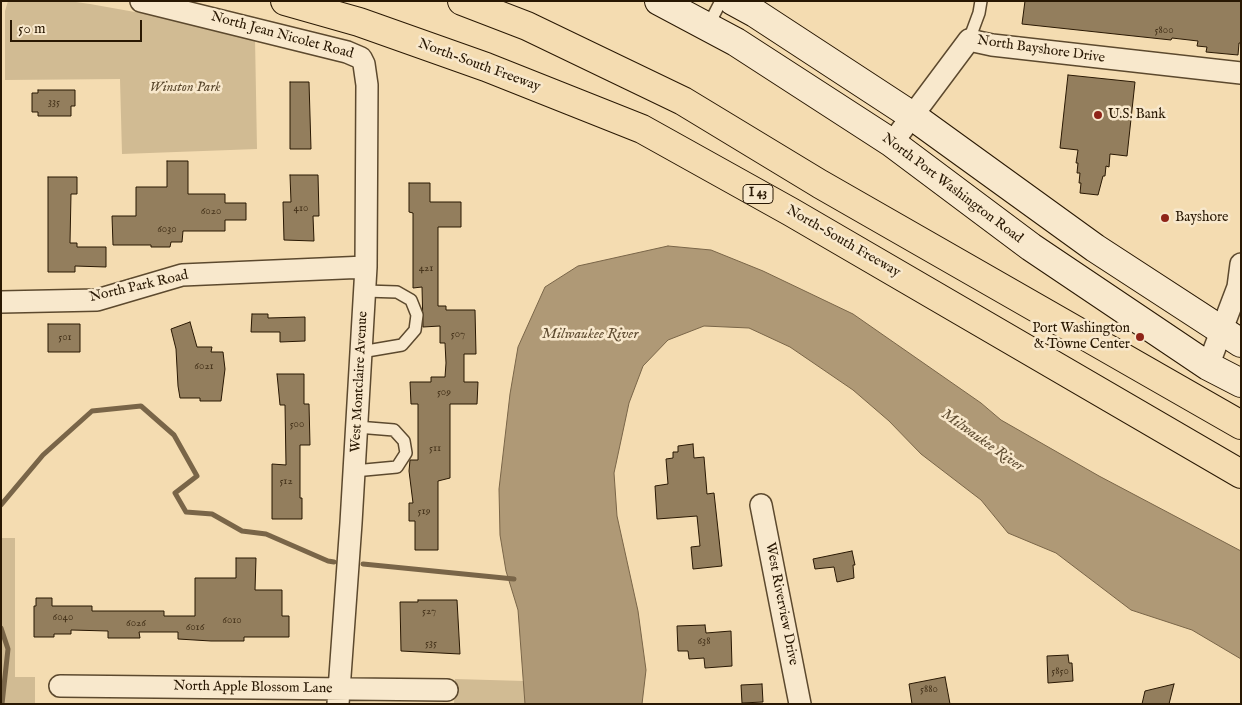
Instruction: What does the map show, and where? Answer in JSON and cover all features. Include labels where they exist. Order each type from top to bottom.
[{"type":"highway","name":"North-South Freeway","points":[[285,1],[359,22],[486,67],[642,130],[799,217],[1241,474]]},
{"type":"highway","points":[[462,1],[527,26],[683,101],[820,184],[1241,424]]},
{"type":"main road","name":"North Port Washington Road","points":[[660,1],[708,26],[892,143],[1030,247],[1208,366],[1241,383]]},
{"type":"main road","points":[[733,1],[911,115],[1095,248],[1231,337]]},
{"type":"street","name":"North Jean Nicolet Road","points":[[141,1],[311,42],[347,52],[363,60]]},
{"type":"street","name":"North Bayshore Drive","points":[[892,143],[911,115],[969,40],[992,45],[1241,73]]},
{"type":"street","name":"West Montclaire Avenue","points":[[338,696],[366,268],[367,85],[363,60]]},
{"type":"street","points":[[1208,366],[1231,337],[1241,264]]},
{"type":"street","name":"North Park Road","points":[[1,302],[96,300],[182,275],[366,268]]},
{"type":"street","name":"West Riverview Drive","points":[[761,505],[800,704]]},
{"type":"street","name":"North Apple Blossom Lane","points":[[60,686],[338,696],[447,690]]},
{"type":"lane","points":[[708,26],[720,1]]},
{"type":"lane","points":[[969,40],[979,13],[981,1]]},
{"type":"lane","points":[[361,352],[402,345],[415,330],[417,315],[410,300],[398,292],[365,291]]},
{"type":"lane","points":[[354,471],[397,467],[406,453],[404,441],[394,430],[357,427]]},
{"type":"green space","name":"Winston Park","points":[[8,1],[69,1],[90,4],[163,17],[255,38],[257,149],[122,154],[120,79],[5,80],[5,11]]},
{"type":"green space","points":[[1,538],[15,538],[15,677],[35,677],[35,704],[1,704]]},
{"type":"green space","points":[[455,679],[524,681],[525,704],[454,703]]},
{"type":"water","name":"Milwaukee River","points":[[668,246],[711,250],[763,271],[853,314],[981,403],[1001,420],[1099,476],[1241,551],[1241,659],[1192,630],[1131,610],[1056,553],[1008,533],[981,500],[921,454],[889,421],[853,390],[790,347],[749,328],[704,326],[668,340],[643,366],[629,403],[614,473],[617,516],[638,611],[646,670],[642,704],[525,704],[518,610],[506,571],[500,535],[499,489],[510,394],[518,347],[545,287],[578,266]]},
{"type":"building","points":[[1025,1],[1241,1],[1241,43],[1239,43],[1238,55],[1206,52],[1207,47],[1197,46],[1198,41],[1172,38],[1171,40],[1022,24]]},
{"type":"building","name":"U.S. Bank","points":[[1068,75],[1135,82],[1127,156],[1110,154],[1109,167],[1106,166],[1105,176],[1103,176],[1098,195],[1080,193],[1080,173],[1077,173],[1078,163],[1076,163],[1078,150],[1060,148]]},
{"type":"building","points":[[290,82],[309,82],[311,149],[290,149]]},
{"type":"building","points":[[38,90],[75,90],[75,106],[71,106],[71,116],[38,116],[38,112],[32,112],[32,93],[38,93]]},
{"type":"building","points":[[167,161],[188,161],[188,194],[225,194],[225,203],[246,203],[246,220],[225,220],[225,231],[183,231],[182,242],[171,242],[170,247],[113,245],[112,216],[136,216],[136,187],[167,187]]},
{"type":"building","points":[[290,175],[318,175],[319,216],[313,216],[314,241],[284,240],[283,202],[291,202]]},
{"type":"building","points":[[48,177],[77,177],[77,194],[71,194],[70,243],[77,243],[77,247],[106,247],[106,267],[75,266],[75,272],[48,272]]},
{"type":"building","points":[[409,183],[430,183],[430,202],[461,202],[461,227],[438,227],[438,306],[446,306],[446,310],[475,310],[476,354],[464,354],[464,382],[478,382],[477,404],[450,404],[450,478],[438,481],[438,550],[415,550],[415,521],[409,521],[409,503],[413,503],[409,471],[410,460],[418,460],[418,404],[411,404],[410,382],[431,382],[431,377],[445,377],[446,363],[445,343],[440,343],[440,326],[423,327],[422,287],[413,288],[413,213],[409,212]]},
{"type":"building","points":[[252,314],[268,314],[268,318],[305,317],[305,341],[280,342],[280,332],[251,332]]},
{"type":"building","points":[[190,322],[197,347],[212,347],[211,352],[223,352],[225,369],[221,401],[200,401],[200,398],[180,398],[176,349],[171,329]]},
{"type":"building","points":[[48,324],[80,324],[80,352],[48,352]]},
{"type":"building","points":[[277,374],[304,374],[304,404],[309,404],[310,445],[300,445],[302,519],[272,519],[272,464],[286,465],[285,405],[280,405]]},
{"type":"building","points":[[693,444],[694,458],[704,457],[707,494],[714,493],[722,566],[693,569],[691,547],[700,546],[697,516],[657,519],[655,486],[668,484],[666,459],[673,458],[673,452],[678,452],[678,446]]},
{"type":"building","points":[[852,551],[855,565],[853,565],[854,578],[837,582],[834,567],[815,569],[813,559]]},
{"type":"building","points":[[236,558],[256,558],[255,590],[282,590],[282,616],[289,616],[289,637],[244,637],[244,641],[211,641],[178,639],[178,632],[139,632],[140,638],[108,638],[108,631],[71,630],[71,634],[54,634],[54,637],[34,637],[34,606],[36,606],[36,598],[52,598],[52,606],[92,606],[92,611],[164,611],[164,616],[195,616],[195,578],[236,578]]},
{"type":"building","points":[[418,600],[457,600],[460,654],[401,651],[400,602],[418,602]]},
{"type":"building","points":[[705,625],[706,633],[731,631],[732,666],[705,668],[704,658],[689,659],[688,651],[678,651],[677,626]]},
{"type":"building","points":[[1068,655],[1069,663],[1072,663],[1073,681],[1048,683],[1047,656]]},
{"type":"building","points":[[945,677],[950,704],[912,704],[909,684]]},
{"type":"building","points":[[762,684],[763,702],[742,703],[741,685]]},
{"type":"building","points":[[1174,684],[1169,704],[1142,704],[1145,691]]},
{"type":"waterway","points":[[1,505],[43,455],[92,411],[141,406],[174,435],[197,476],[175,493],[186,512],[212,514],[242,531],[266,534],[334,562]]},
{"type":"waterway","points":[[363,564],[514,579]]},
{"type":"waterway","points":[[1,628],[8,649],[2,704]]},
{"type":"place","name":"U.S. Bank","points":[[1098,115]]},
{"type":"place","name":"Bayshore","points":[[1165,218]]},
{"type":"place","name":"Port Washington & Towne Center","points":[[1140,337]]}]
